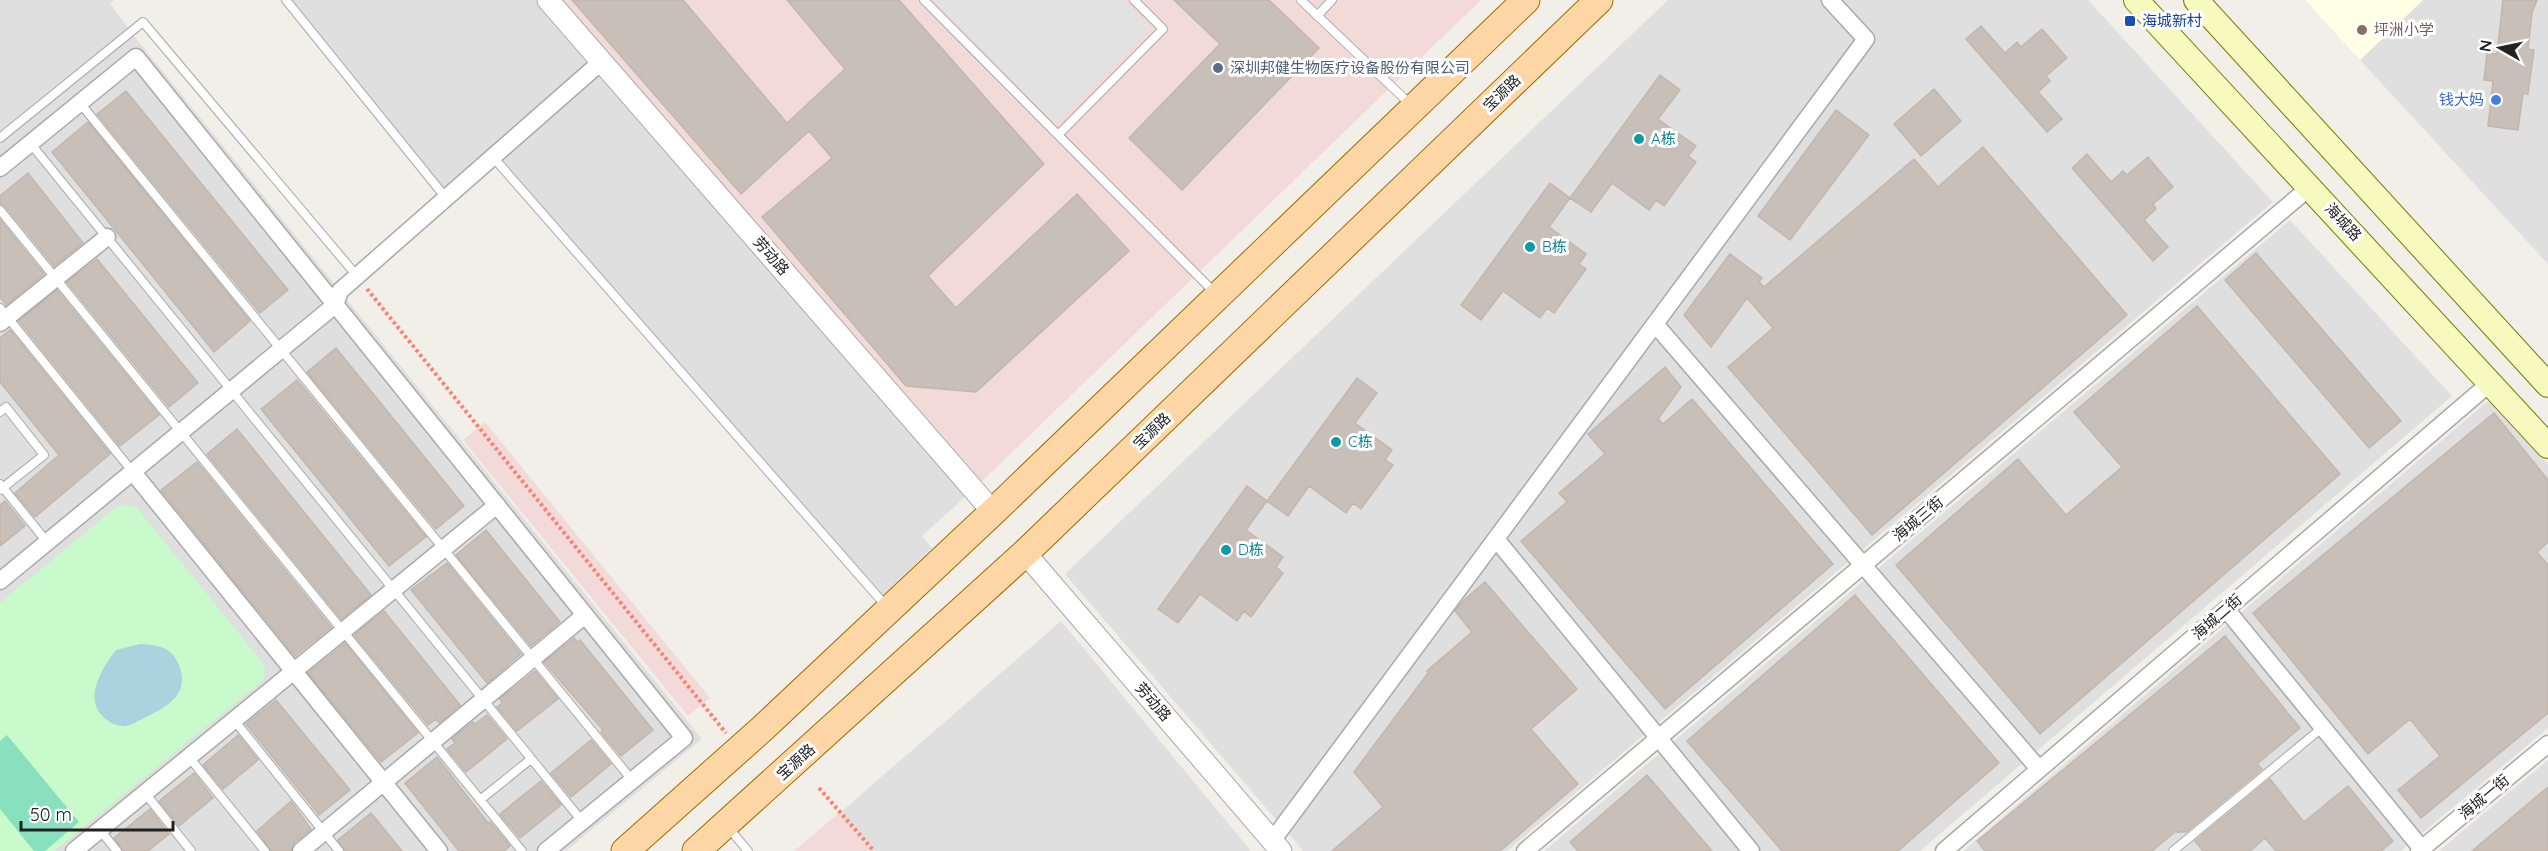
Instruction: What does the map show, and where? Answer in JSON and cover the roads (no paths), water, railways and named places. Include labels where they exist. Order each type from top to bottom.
[{"type":"main road","points":[[626,851],[739,750],[993,512],[1526,0]]},
{"type":"main road","name":"宝源路","points":[[696,851],[1025,553],[1599,0]]},
{"type":"main road","name":"海城路","points":[[2136,0],[2548,446]]},
{"type":"main road","points":[[2196,0],[2548,385]]},
{"type":"street","name":"劳动路","points":[[548,0],[993,512]]},
{"type":"street","points":[[1276,846],[1496,539],[1866,39],[1830,0]]},
{"type":"street","points":[[0,168],[136,57],[684,738],[546,851]]},
{"type":"street","points":[[2,575],[47,542],[335,305],[340,291],[601,62]]},
{"type":"street","name":"海城三街","points":[[1525,851],[2310,187]]},
{"type":"street","points":[[2,316],[56,278],[106,237]]},
{"type":"street","points":[[1655,324],[2039,769]]},
{"type":"street","name":"海城二街","points":[[1944,851],[2490,383]]},
{"type":"street","points":[[132,471],[440,851]]},
{"type":"street","points":[[74,851],[496,505]]},
{"type":"street","points":[[1496,539],[1751,851]]},
{"type":"street","name":"劳动路","points":[[1025,553],[1276,846]]},
{"type":"street","points":[[2226,609],[2421,850]]},
{"type":"street","points":[[301,851],[585,615]]},
{"type":"street","name":"海城一街","points":[[2421,850],[2548,744]]},
{"type":"lane","points":[[286,0],[446,198]]},
{"type":"lane","points":[[924,0],[1218,296]]},
{"type":"lane","points":[[1058,135],[1163,29],[1134,0]]},
{"type":"lane","points":[[1301,0],[1413,107]]},
{"type":"lane","points":[[1317,16],[1332,0]]},
{"type":"lane","points":[[0,138],[143,22],[357,276]]},
{"type":"lane","points":[[80,103],[632,780]]},
{"type":"lane","points":[[30,143],[582,821]]},
{"type":"lane","points":[[493,157],[889,610]]},
{"type":"lane","points":[[0,210],[522,851]]},
{"type":"lane","points":[[2,316],[132,471]]},
{"type":"lane","points":[[0,412],[6,407],[44,455],[1,487],[47,542]]},
{"type":"lane","points":[[234,720],[339,851]]},
{"type":"lane","points":[[2173,851],[2323,727]]},
{"type":"lane","points":[[189,757],[265,851]]},
{"type":"lane","points":[[480,800],[531,759]]},
{"type":"lane","points":[[145,793],[191,851]]},
{"type":"lane","points":[[727,825],[748,851]]},
{"type":"lane","points":[[100,830],[117,851]]},
{"type":"water","points":[[140,644],[152,645],[171,653],[178,663],[182,683],[175,698],[169,704],[134,724],[116,725],[99,712],[95,703],[96,685],[116,650]]},
{"type":"place","name":"海城新村","points":[[2130,21]]},
{"type":"place","name":"坪洲小学","points":[[2362,30]]},
{"type":"place","name":"深圳邦健生物医疗设备股份有限公司","points":[[1218,68]]},
{"type":"place","name":"钱大妈","points":[[2496,100]]},
{"type":"place","name":"A栋","points":[[1639,139]]},
{"type":"place","name":"B栋","points":[[1530,247]]},
{"type":"place","name":"C栋","points":[[1336,442]]},
{"type":"place","name":"D栋","points":[[1226,550]]}]
